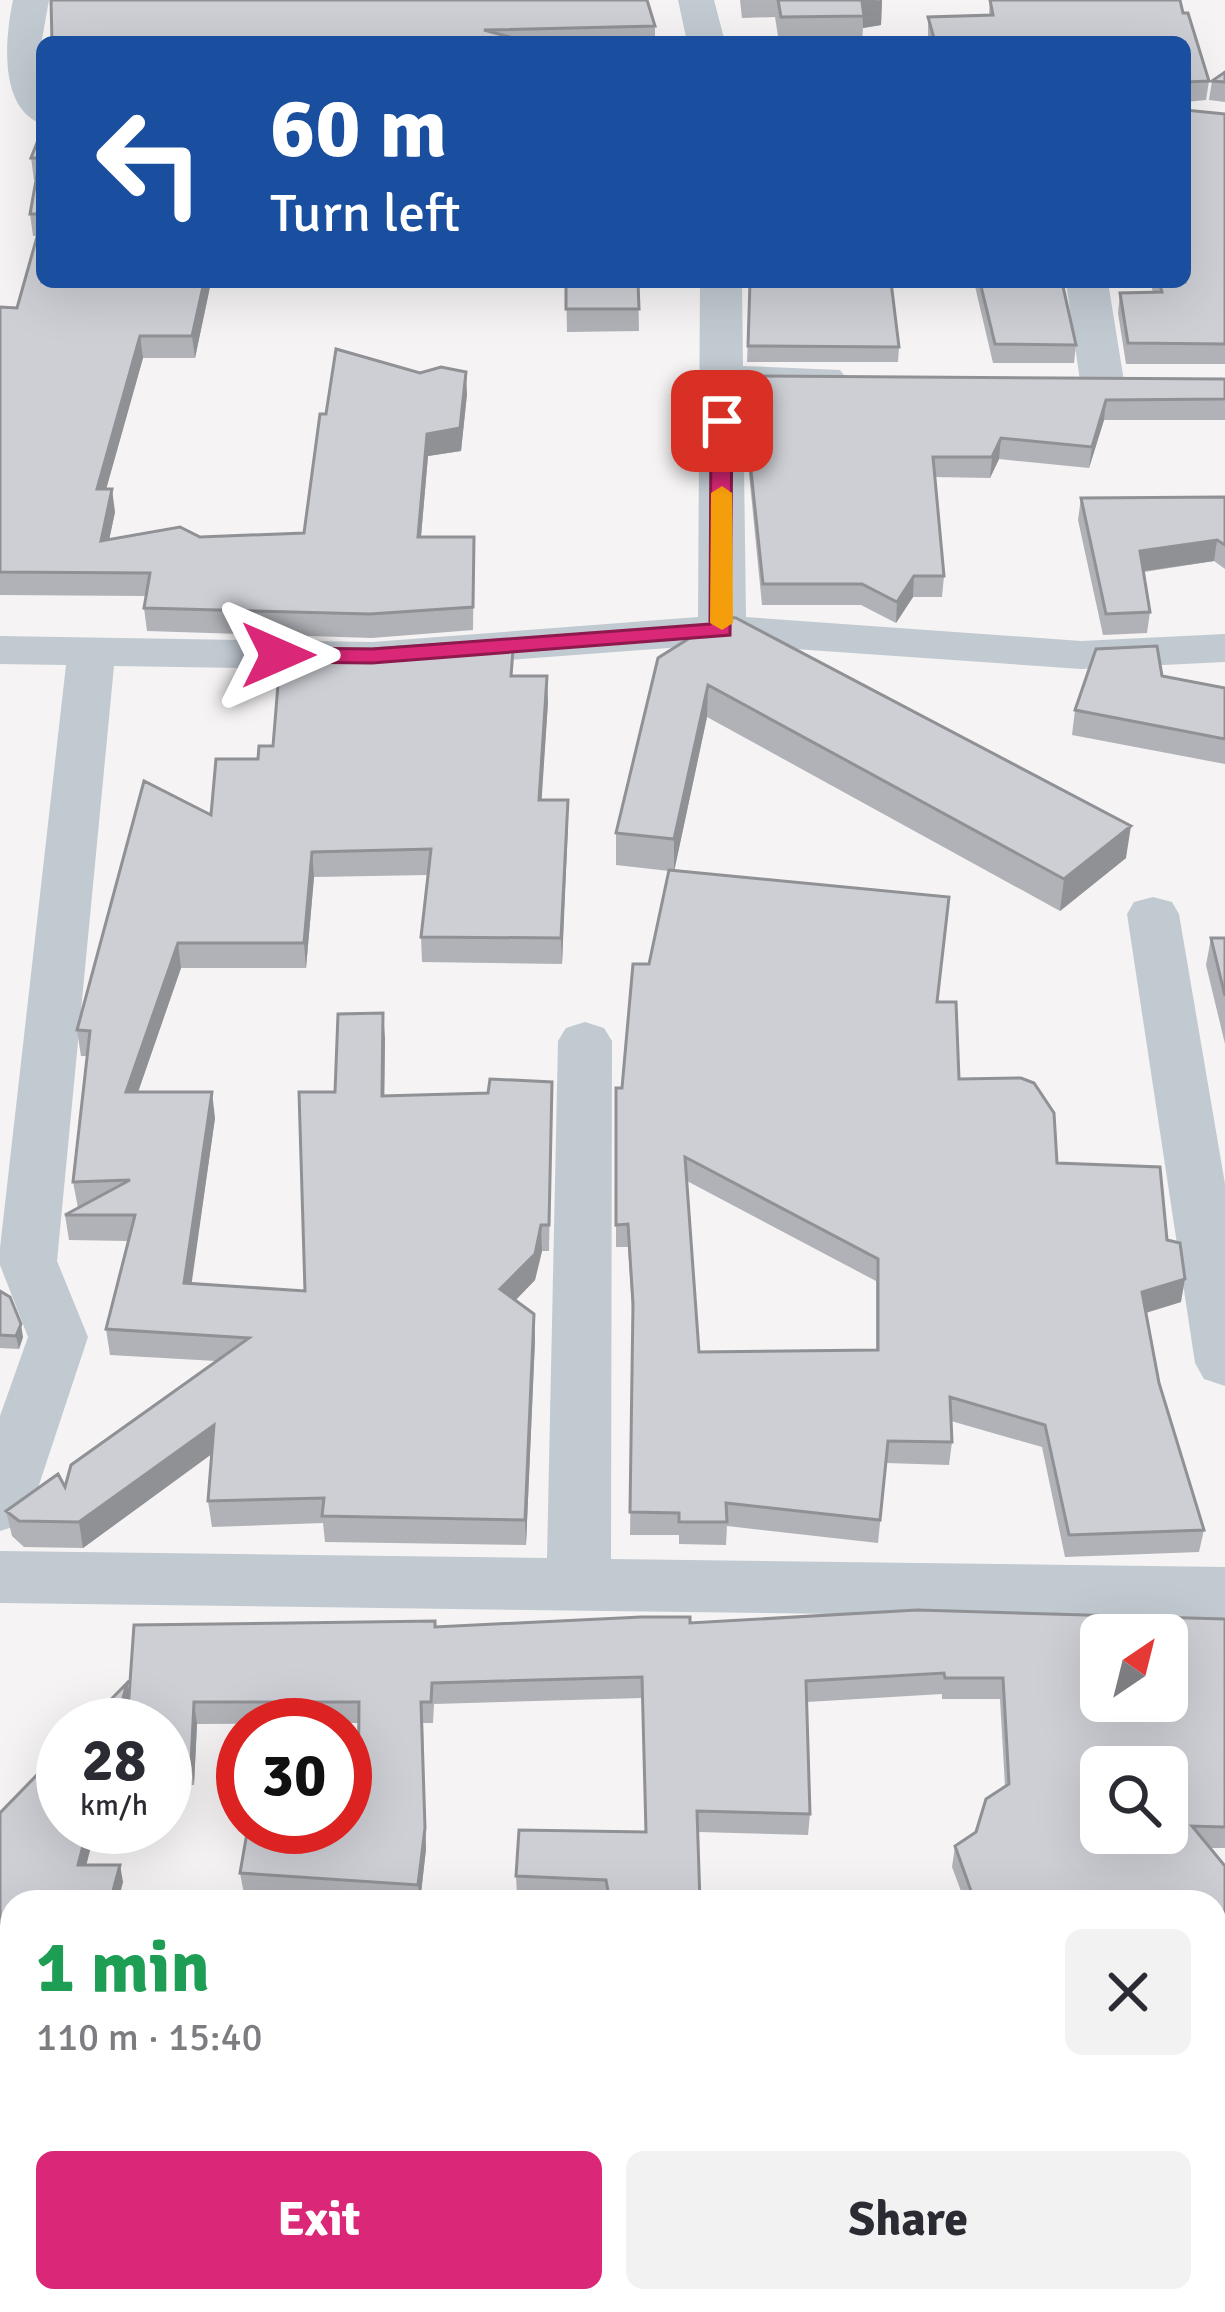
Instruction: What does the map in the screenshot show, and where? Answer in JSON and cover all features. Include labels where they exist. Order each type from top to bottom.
[{"type":"street","points":[[31,0],[18,85],[24,101],[36,108]]},
{"type":"street","points":[[696,0],[705,36]]},
{"type":"street","points":[[722,288],[722,630]]},
{"type":"street","points":[[1055,381],[1123,381],[1089,288]]},
{"type":"street","points":[[722,379],[864,380]]},
{"type":"street","points":[[0,650],[372,656],[722,630],[1082,655],[1225,648]]},
{"type":"street","points":[[0,1506],[58,1337],[28,1261],[91,654]]},
{"type":"street","points":[[1153,914],[1225,1363]]},
{"type":"street","points":[[579,1586],[585,1041]]},
{"type":"street","points":[[0,1576],[1225,1593]]},
{"type":"building","points":[[51,0],[647,0],[655,26],[484,30],[506,36],[52,36]]},
{"type":"building","points":[[778,0],[876,0],[862,2],[864,16],[781,17]]},
{"type":"building","points":[[990,0],[1180,0],[1209,81],[1191,82],[1191,36],[933,36],[928,17],[993,15]]},
{"type":"building","points":[[1191,111],[1225,114],[1225,344],[1128,343],[1120,293],[1162,292],[1161,288],[1191,288]]},
{"type":"building","points":[[36,180],[36,214],[30,214]]},
{"type":"building","points":[[36,240],[36,288],[203,288],[192,336],[140,336],[97,489],[112,489],[101,541],[180,527],[200,537],[304,533],[320,414],[326,414],[336,349],[420,373],[441,367],[466,372],[460,428],[427,434],[418,537],[474,537],[473,607],[370,614],[144,608],[150,573],[0,572],[0,307],[17,308]]},
{"type":"building","points":[[566,288],[638,288],[639,309],[566,309]]},
{"type":"building","points":[[750,288],[892,288],[899,347],[748,346]]},
{"type":"building","points":[[981,288],[1063,288],[1076,345],[995,344]]},
{"type":"building","points":[[749,376],[1225,379],[1225,399],[1106,400],[1092,447],[1001,438],[992,457],[933,457],[944,576],[914,576],[897,602],[862,584],[763,584],[749,452]]},
{"type":"building","points":[[1225,497],[1225,545],[1217,540],[1140,551],[1150,612],[1106,614],[1081,498]]},
{"type":"building","points":[[723,617],[736,618],[1131,826],[1064,879],[708,685],[674,839],[616,833],[658,658]]},
{"type":"building","points":[[472,642],[471,649],[513,650],[511,676],[547,676],[539,800],[568,800],[561,938],[421,937],[431,849],[312,852],[304,943],[178,943],[126,1092],[212,1092],[184,1283],[305,1291],[299,1092],[335,1092],[338,1014],[383,1013],[382,1096],[488,1093],[490,1079],[552,1082],[549,1225],[541,1225],[535,1254],[500,1289],[534,1314],[525,1520],[322,1516],[324,1498],[208,1501],[214,1425],[79,1522],[19,1521],[6,1511],[58,1474],[65,1487],[71,1465],[249,1338],[106,1329],[135,1215],[65,1215],[130,1180],[73,1182],[90,1031],[77,1030],[144,781],[211,815],[216,759],[258,759],[259,746],[273,746],[281,648],[371,649]]},
{"type":"building","points":[[1157,646],[1162,676],[1225,688],[1225,739],[1075,710],[1096,649]]},
{"type":"building","points":[[669,870],[949,897],[937,1002],[956,1002],[959,1079],[1021,1078],[1034,1083],[1054,1113],[1057,1163],[1160,1167],[1167,1240],[1180,1243],[1185,1279],[1142,1292],[1159,1383],[1204,1530],[1069,1535],[1045,1425],[950,1397],[952,1442],[888,1441],[880,1520],[726,1503],[727,1522],[679,1522],[679,1513],[630,1512],[633,1304],[628,1224],[616,1225],[616,1088],[622,1088],[633,964],[649,964]],"holes":[[[685,1157],[878,1259],[878,1350],[699,1352]]]},
{"type":"building","points":[[1211,938],[1225,938],[1225,996]]},
{"type":"building","points":[[0,1291],[10,1297],[21,1324],[16,1336],[0,1335]]},
{"type":"building","points":[[917,1610],[1080,1615],[1080,1722],[1188,1722],[1188,1618],[1225,1619],[1225,1827],[1192,1826],[1225,1866],[1225,1890],[971,1890],[955,1846],[976,1832],[986,1799],[1009,1784],[1003,1678],[945,1678],[944,1673],[806,1681],[810,1814],[697,1811],[700,1890],[608,1890],[606,1880],[516,1876],[519,1830],[646,1832],[642,1677],[432,1683],[431,1702],[421,1702],[425,1828],[418,1885],[240,1873],[243,1854],[372,1854],[372,1698],[194,1702],[192,1743],[192,1698],[129,1698],[134,1625],[435,1621],[435,1627],[690,1617],[690,1623]]},
{"type":"building","points":[[36,1776],[36,1854],[81,1854],[78,1865],[120,1865],[113,1890],[0,1890],[0,1813]]},
{"type":"slow traffic","points":[[722,493],[722,623]]},
{"type":"route","points":[[278,655],[372,656],[722,630],[722,421]]}]
